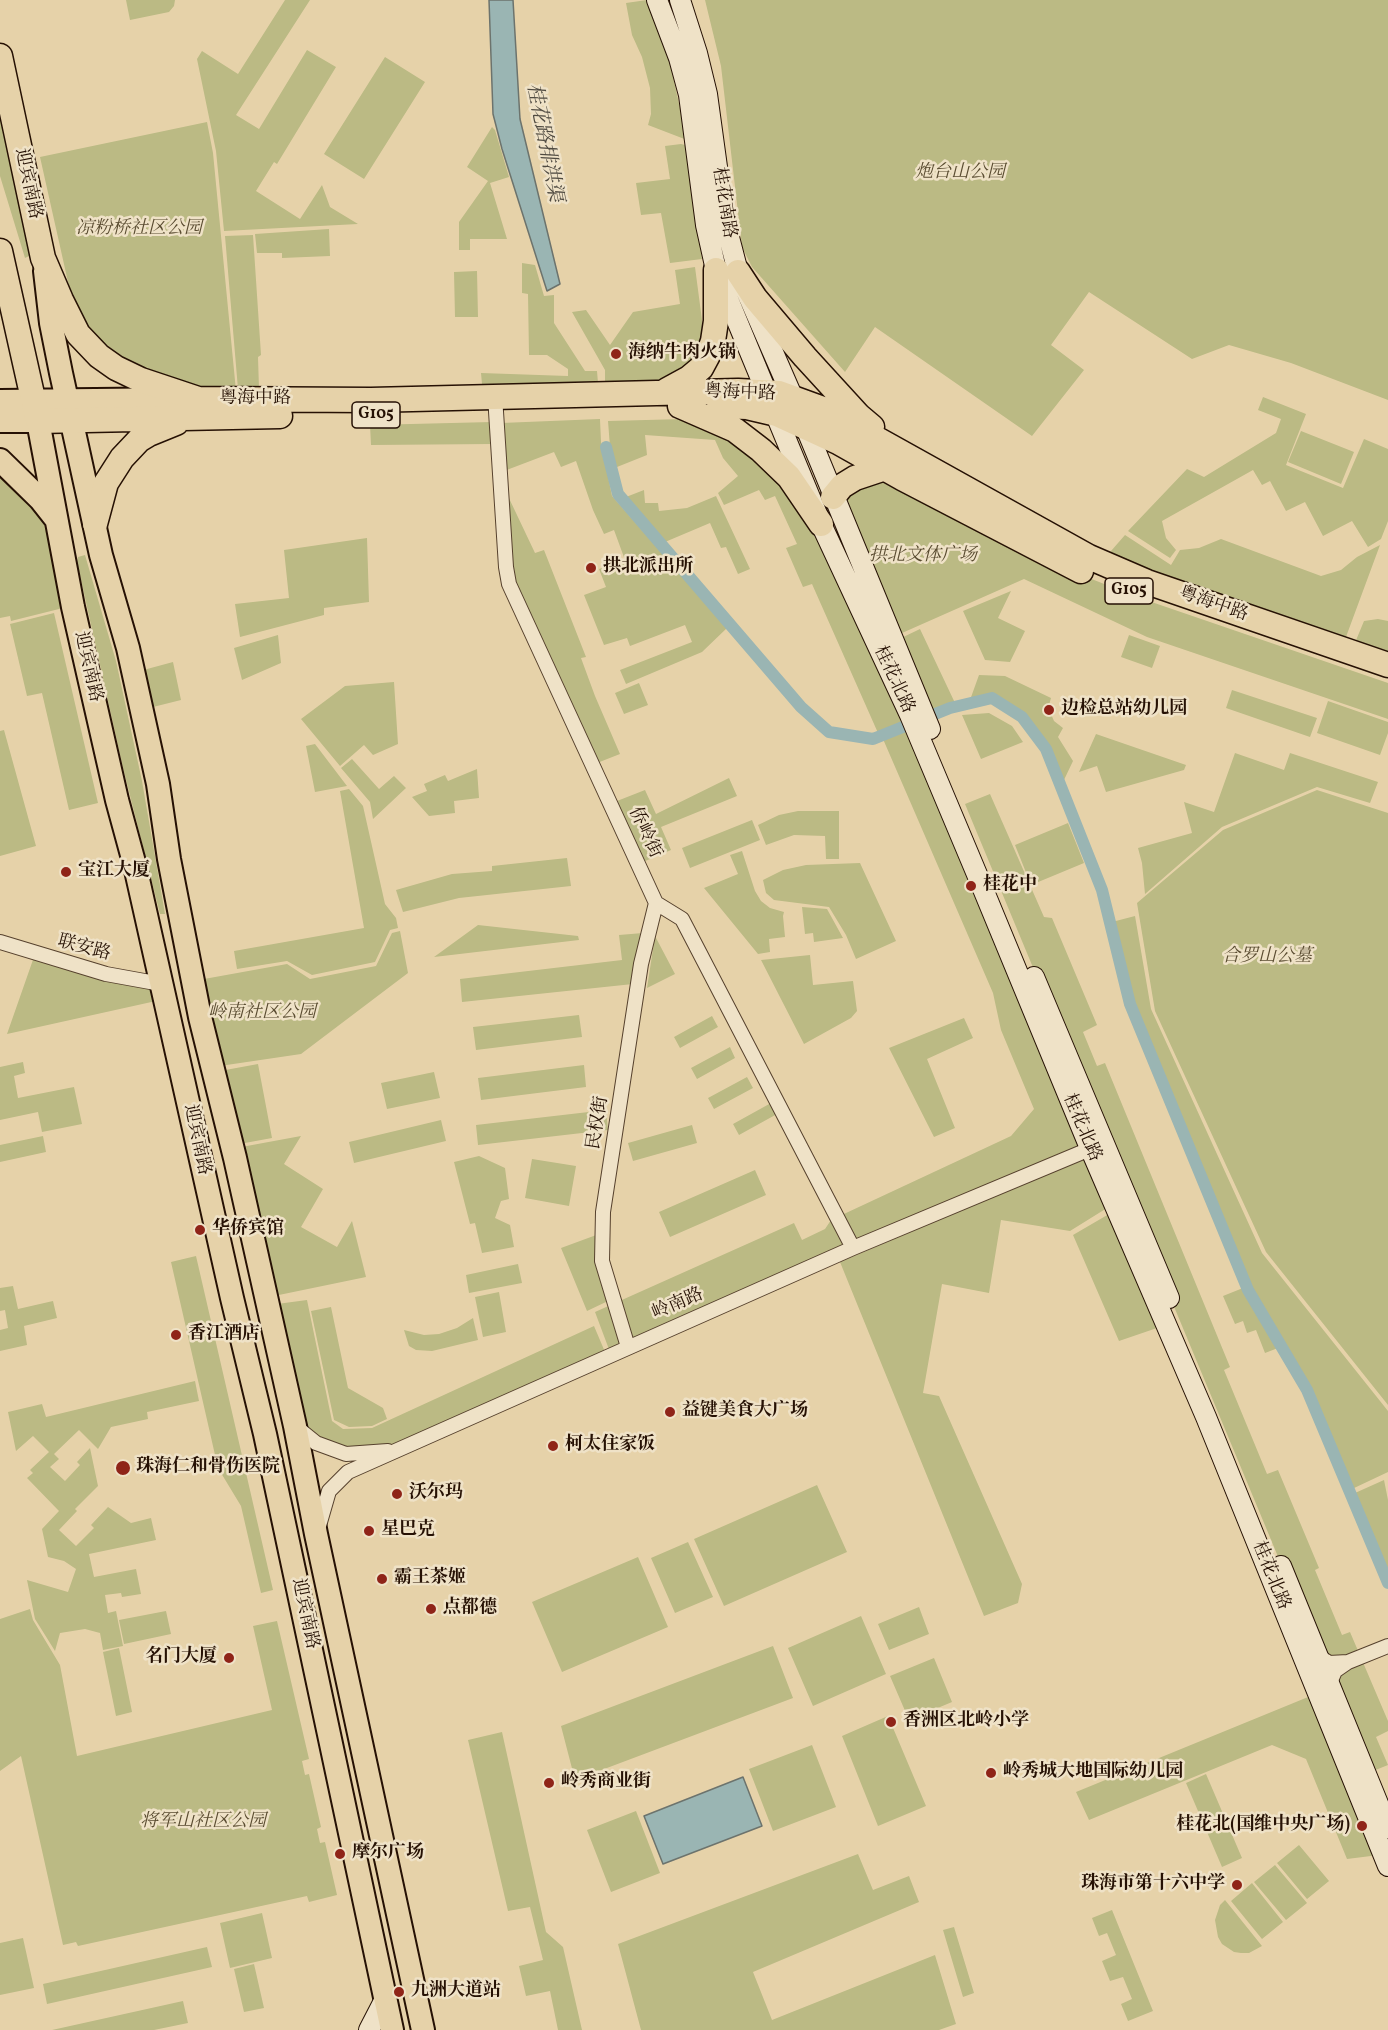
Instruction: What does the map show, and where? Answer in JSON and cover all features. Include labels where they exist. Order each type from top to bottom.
[{"type":"highway","name":"迎宾南路","points":[[0,56],[43,258]]},
{"type":"highway","name":"迎宾南路","points":[[0,250],[36,410]]},
{"type":"highway","points":[[43,258],[78,334],[99,356],[116,368],[198,408]]},
{"type":"highway","points":[[727,271],[708,356],[702,368],[689,378],[671,399],[735,430],[761,450],[789,477],[821,524]]},
{"type":"highway","points":[[727,271],[755,298],[859,416],[911,460]]},
{"type":"highway","name":"粤海中路","points":[[36,410],[198,408],[345,416],[495,404],[671,399],[779,401],[823,409],[1089,557],[1147,582],[1388,665]]},
{"type":"highway","name":"粤海中路","points":[[779,401],[806,428],[838,442],[1086,573],[1140,595],[1388,680]]},
{"type":"highway","points":[[95,524],[106,483],[130,449],[140,440],[198,408]]},
{"type":"highway","points":[[833,497],[842,486],[855,478],[885,468]]},
{"type":"main road","name":"桂花南路","points":[[657,0],[679,58],[689,95],[706,225],[779,401]]},
{"type":"main road","name":"桂花南路","points":[[680,0],[707,94],[724,218],[727,271]]},
{"type":"main road","name":"迎宾南路","points":[[43,258],[51,323],[69,410],[102,555],[128,648],[158,784],[169,859],[200,1017],[235,1158],[295,1426],[419,2028]]},
{"type":"main road","points":[[0,401],[36,410]]},
{"type":"main road","name":"桂花北路","points":[[779,401],[821,524],[916,712]]},
{"type":"main road","name":"迎宾南路","points":[[36,410],[73,607],[135,866],[229,1287],[266,1434],[392,2030]]},
{"type":"main road","points":[[0,422],[36,410]]},
{"type":"main road","name":"桂花北路","points":[[806,428],[924,732],[1097,1146],[1317,1655],[1388,1827]]},
{"type":"main road","points":[[0,460],[40,499],[57,520]]},
{"type":"main road","points":[[65,562],[68,546],[77,538],[90,538],[102,555]]},
{"type":"main road","points":[[135,866],[135,841],[146,834],[153,835],[162,842],[169,859]]},
{"type":"main road","name":"桂花北路","points":[[1097,1146],[1388,1866]]},
{"type":"main road","points":[[369,2030],[385,1999]]},
{"type":"street","name":"侨岭街","points":[[495,404],[509,584],[656,903]]},
{"type":"street","points":[[656,903],[682,919],[852,1248]]},
{"type":"street","name":"民权街","points":[[628,1347],[602,1261],[603,1212],[641,964],[656,903]]},
{"type":"street","name":"联安路","points":[[0,942],[106,974],[161,984]]},
{"type":"street","name":"岭南路","points":[[316,1534],[329,1491],[348,1472],[852,1248],[1097,1146]]},
{"type":"street","points":[[295,1426],[316,1443],[346,1454],[396,1450]]},
{"type":"street","points":[[1330,1687],[1335,1671],[1348,1662],[1388,1647]]},
{"type":"street","points":[[1317,1655],[1329,1663],[1348,1662]]},
{"type":"green space","points":[[126,0],[175,0],[169,12],[130,20]]},
{"type":"green space","points":[[285,0],[310,0],[236,115],[259,129],[307,50],[336,67],[277,164],[274,162],[256,191],[300,219],[322,185],[330,207],[358,224],[224,231],[216,151],[197,59],[202,51],[238,74]]},
{"type":"green space","points":[[647,0],[670,63],[687,140],[648,125],[651,114],[650,88],[642,57],[632,35],[626,3]]},
{"type":"green space","name":"炮台山公园","points":[[705,0],[1388,0],[1388,400],[1291,363],[1229,345],[1192,359],[1089,292],[1051,345],[1084,370],[1032,436],[875,327],[845,372],[752,267],[742,247],[721,66]]},
{"type":"green space","points":[[385,57],[425,82],[364,179],[324,154]]},
{"type":"green space","points":[[0,109],[31,255],[25,258],[0,176]]},
{"type":"green space","name":"凉粉桥社区公园","points":[[207,122],[213,153],[236,391],[203,388],[140,371],[88,328],[70,291],[40,157]]},
{"type":"green space","points":[[492,127],[495,130],[509,177],[490,183],[507,239],[470,239],[470,250],[459,250],[459,222],[488,181],[467,167]]},
{"type":"green space","points":[[681,144],[689,146],[702,259],[670,263],[661,213],[641,215],[636,183],[670,179],[665,146]]},
{"type":"green space","points":[[329,229],[330,256],[282,258],[282,253],[257,253],[255,234]]},
{"type":"green space","points":[[253,235],[261,355],[258,357],[259,389],[238,389],[225,236]]},
{"type":"green space","points":[[522,263],[535,265],[544,296],[554,295],[554,323],[585,371],[597,371],[598,383],[482,384],[481,373],[568,376],[568,369],[547,355],[529,355],[528,294],[522,293]]},
{"type":"green space","points":[[695,267],[705,343],[697,360],[677,374],[655,382],[605,383],[605,370],[572,312],[586,310],[610,345],[633,312],[680,304],[675,270]]},
{"type":"green space","points":[[477,271],[478,317],[455,317],[454,272]]},
{"type":"green space","points":[[1263,397],[1306,414],[1286,465],[1343,488],[1364,439],[1388,449],[1388,521],[1381,539],[1368,547],[1352,521],[1323,536],[1305,502],[1286,511],[1270,481],[1262,485],[1253,470],[1162,521],[1166,538],[1176,550],[1170,558],[1128,531],[1187,469],[1204,477],[1276,433],[1281,419],[1258,410]]},
{"type":"green space","points":[[600,419],[601,442],[612,496],[727,628],[702,652],[626,684],[620,670],[692,642],[685,625],[630,646],[627,638],[604,645],[584,595],[606,587],[599,569],[625,560],[614,530],[604,534],[576,461],[561,467],[554,452],[504,471],[501,423]]},
{"type":"green space","points":[[684,419],[733,433],[818,527],[907,721],[878,733],[812,584],[803,587],[786,548],[797,544],[775,496],[765,500],[759,490],[724,505],[718,493],[738,476],[723,458],[715,440],[645,435],[647,455],[617,467],[610,447],[608,421]]},
{"type":"green space","points":[[492,422],[493,444],[371,445],[370,425]]},
{"type":"green space","points":[[1301,431],[1354,452],[1341,484],[1288,462]]},
{"type":"green space","points":[[0,470],[47,514],[71,606],[11,621],[10,616],[0,618]]},
{"type":"green space","name":"拱北文体广场","points":[[885,470],[1084,576],[1137,597],[1388,683],[1388,719],[1147,637],[1024,579],[893,637],[835,497]]},
{"type":"green space","points":[[644,490],[645,503],[658,503],[659,511],[687,508],[716,496],[750,569],[738,574],[726,547],[721,548],[710,523],[665,542],[626,497]]},
{"type":"green space","points":[[507,494],[535,553],[544,550],[586,657],[581,658],[595,696],[620,754],[597,763],[510,566]]},
{"type":"green space","points":[[1125,535],[1171,565],[1180,550],[1199,548],[1221,539],[1321,576],[1341,570],[1357,557],[1380,545],[1343,645],[1104,559]]},
{"type":"green space","points":[[367,538],[369,602],[324,608],[324,615],[240,637],[235,604],[289,598],[284,550]]},
{"type":"green space","points":[[85,555],[116,661],[142,781],[165,914],[160,914],[123,768],[77,562],[78,557]]},
{"type":"green space","points":[[1011,591],[998,618],[1025,631],[1010,662],[985,660],[963,611]]},
{"type":"green space","points":[[54,613],[98,803],[69,810],[42,693],[27,696],[10,624]]},
{"type":"green space","points":[[1378,619],[1388,621],[1388,662],[1352,650],[1364,621]]},
{"type":"green space","points":[[920,629],[955,703],[927,713],[897,640]]},
{"type":"green space","points":[[278,635],[281,663],[242,680],[234,648]]},
{"type":"green space","points":[[1129,635],[1160,646],[1152,668],[1121,657]]},
{"type":"green space","points":[[173,662],[181,700],[145,709],[136,672]]},
{"type":"green space","points":[[979,675],[1005,676],[1051,698],[1049,705],[1051,714],[1054,721],[1063,728],[1058,737],[1073,761],[1063,782],[1049,748],[1023,715],[992,695],[970,700]]},
{"type":"green space","points":[[394,682],[398,744],[373,755],[364,745],[340,766],[301,719],[345,686]]},
{"type":"green space","points":[[639,683],[648,705],[624,714],[615,693]]},
{"type":"green space","points":[[1232,690],[1317,718],[1310,737],[1226,708]]},
{"type":"green space","points":[[1328,701],[1388,722],[1388,733],[1380,755],[1317,733]]},
{"type":"green space","points":[[989,713],[1012,726],[1023,742],[981,759],[962,715]]},
{"type":"green space","points":[[911,728],[1085,1147],[610,1352],[595,1312],[794,1223],[802,1240],[825,1229],[831,1220],[1011,1136],[1034,1109],[1001,1030],[993,993],[883,739]]},
{"type":"green space","points":[[4,730],[36,846],[0,856],[0,731]]},
{"type":"green space","points":[[1096,734],[1186,765],[1184,770],[1106,792],[1097,766],[1079,772]]},
{"type":"green space","points":[[315,744],[347,786],[315,792],[306,746]]},
{"type":"green space","points":[[1235,753],[1284,770],[1290,753],[1378,782],[1370,803],[1317,787],[1222,827],[1145,894],[1138,848],[1192,833],[1184,802],[1214,812]]},
{"type":"green space","points":[[352,759],[379,789],[394,776],[406,788],[373,819],[370,802],[341,768]]},
{"type":"green space","points":[[477,769],[479,798],[454,801],[455,813],[429,816],[412,797],[427,791],[424,784],[445,775],[448,781]]},
{"type":"green space","points":[[729,778],[737,796],[661,827],[671,850],[643,862],[617,801],[645,790],[656,814]]},
{"type":"green space","points":[[349,789],[363,806],[385,904],[396,918],[398,928],[390,930],[375,962],[312,975],[287,961],[237,969],[234,951],[364,928],[340,791]]},
{"type":"green space","name":"合罗山公墓","points":[[1317,790],[1388,813],[1388,1405],[1266,1252],[1155,1011],[1137,903],[1223,830]]},
{"type":"green space","points":[[990,794],[1044,917],[1052,918],[1097,1025],[1083,1032],[1097,1066],[1105,1063],[1230,1367],[1224,1370],[1267,1474],[1278,1470],[1319,1568],[1315,1570],[1342,1635],[1350,1632],[1388,1721],[1388,1731],[1376,1737],[1388,1765],[1368,1773],[965,804]]},
{"type":"green space","points":[[798,811],[839,811],[839,859],[826,859],[825,836],[794,835],[766,845],[758,825],[779,815]]},
{"type":"green space","points":[[752,820],[760,840],[690,868],[682,848]]},
{"type":"green space","points":[[1068,823],[1084,863],[1031,885],[1015,845]]},
{"type":"green space","points":[[742,851],[755,891],[761,901],[770,908],[784,912],[785,937],[769,939],[770,952],[758,954],[704,888],[738,874],[730,855]]},
{"type":"green space","points":[[567,858],[571,886],[459,898],[403,912],[396,890],[452,874],[492,871],[492,866]]},
{"type":"green space","points":[[860,863],[896,941],[856,959],[846,935],[829,907],[774,900],[766,893],[763,880],[783,870],[806,865]]},
{"type":"green space","points":[[802,907],[827,909],[843,938],[814,942],[813,933],[805,934]]},
{"type":"green space","points":[[1135,916],[1151,1009],[1262,1253],[1388,1411],[1388,1472],[1352,1489],[1310,1391],[1250,1291],[1131,1002],[1112,922]]},
{"type":"green space","points":[[478,925],[578,936],[579,940],[434,957]]},
{"type":"green space","name":"岭南社区公园","points":[[400,931],[408,973],[301,1054],[213,1067],[193,981],[287,964],[310,979],[376,966],[392,933]]},
{"type":"green space","points":[[643,933],[633,984],[462,1002],[460,979],[622,960],[619,935]]},
{"type":"green space","points":[[655,936],[675,974],[647,988]]},
{"type":"green space","points":[[35,954],[161,984],[165,999],[7,1034]]},
{"type":"green space","points":[[810,955],[813,985],[853,981],[857,1011],[851,1018],[804,1044],[761,960]]},
{"type":"green space","points":[[579,1015],[582,1037],[476,1050],[473,1027]]},
{"type":"green space","points":[[712,1016],[718,1027],[680,1048],[674,1037]]},
{"type":"green space","points":[[964,1018],[973,1038],[927,1059],[955,1128],[934,1137],[889,1048]]},
{"type":"green space","points":[[730,1047],[735,1058],[697,1079],[691,1068]]},
{"type":"green space","points":[[23,1062],[25,1073],[14,1076],[18,1098],[74,1087],[82,1124],[42,1132],[38,1112],[0,1120],[0,1067]]},
{"type":"green space","points":[[258,1064],[272,1138],[234,1145],[220,1071]]},
{"type":"green space","points":[[584,1065],[586,1087],[481,1100],[478,1078]]},
{"type":"green space","points":[[434,1072],[440,1098],[387,1109],[381,1083]]},
{"type":"green space","points":[[747,1077],[753,1088],[714,1109],[708,1098]]},
{"type":"green space","points":[[771,1103],[777,1114],[739,1135],[733,1124]]},
{"type":"green space","points":[[606,1110],[608,1130],[478,1145],[476,1125]]},
{"type":"green space","points":[[441,1120],[446,1141],[354,1163],[349,1142]]},
{"type":"green space","points":[[692,1125],[697,1143],[633,1161],[628,1143]]},
{"type":"green space","points":[[43,1136],[46,1152],[0,1162],[0,1145]]},
{"type":"green space","points":[[301,1136],[284,1164],[323,1189],[301,1227],[337,1247],[352,1221],[366,1277],[274,1296],[236,1148]]},
{"type":"green space","points":[[479,1156],[505,1168],[509,1199],[501,1201],[495,1218],[510,1225],[514,1247],[482,1253],[475,1223],[470,1224],[454,1162]]},
{"type":"green space","points":[[1085,1158],[1107,1208],[1070,1231],[1001,1220],[989,1293],[942,1284],[923,1393],[939,1396],[1022,1584],[1018,1603],[984,1616],[840,1262]]},
{"type":"green space","points":[[532,1159],[576,1166],[569,1206],[525,1198]]},
{"type":"green space","points":[[755,1170],[766,1195],[670,1237],[659,1212]]},
{"type":"green space","points":[[1109,1214],[1157,1328],[1119,1341],[1073,1235]]},
{"type":"green space","points":[[599,1234],[608,1301],[587,1311],[561,1248]]},
{"type":"green space","points":[[196,1256],[273,1590],[261,1593],[241,1506],[218,1468],[171,1262]]},
{"type":"green space","points":[[518,1264],[522,1283],[469,1293],[466,1275]]},
{"type":"green space","points":[[13,1286],[18,1309],[53,1301],[57,1318],[24,1326],[27,1345],[0,1351],[0,1330],[8,1328],[5,1310],[0,1311],[0,1288]]},
{"type":"green space","points":[[1243,1288],[1278,1348],[1265,1353],[1256,1330],[1247,1333],[1243,1321],[1235,1324],[1223,1296]]},
{"type":"green space","points":[[499,1292],[506,1332],[483,1337],[475,1297]]},
{"type":"green space","points":[[307,1300],[332,1421],[343,1429],[372,1428],[594,1326],[605,1352],[395,1446],[347,1448],[319,1439],[299,1424],[277,1304]]},
{"type":"green space","points":[[331,1307],[348,1388],[383,1408],[387,1419],[372,1426],[349,1427],[334,1420],[311,1311]]},
{"type":"green space","points":[[473,1318],[478,1340],[432,1351],[416,1350],[409,1346],[404,1330],[424,1335],[439,1334],[457,1328]]},
{"type":"green space","points":[[195,1381],[199,1401],[147,1412],[148,1419],[111,1427],[98,1449],[79,1430],[54,1454],[59,1459],[50,1467],[65,1481],[80,1465],[77,1462],[90,1448],[98,1486],[75,1509],[77,1511],[59,1530],[76,1546],[94,1528],[91,1525],[108,1507],[131,1523],[151,1518],[156,1540],[89,1554],[94,1577],[136,1569],[141,1594],[122,1597],[121,1593],[105,1595],[108,1613],[116,1611],[123,1646],[103,1650],[100,1633],[85,1629],[60,1633],[55,1651],[35,1619],[27,1580],[68,1592],[76,1569],[64,1561],[48,1557],[42,1529],[59,1511],[27,1478],[33,1473],[30,1470],[49,1452],[33,1436],[16,1451],[8,1412],[42,1404],[46,1417]]},
{"type":"green space","points":[[1384,1480],[1388,1500],[1388,1573],[1355,1493]]},
{"type":"green space","points":[[817,1485],[847,1552],[724,1606],[694,1539]]},
{"type":"green space","points":[[688,1542],[713,1597],[675,1613],[651,1558]]},
{"type":"green space","points":[[638,1557],[668,1627],[562,1672],[532,1602]]},
{"type":"green space","points":[[919,1607],[929,1634],[889,1650],[878,1624]]},
{"type":"green space","name":"将军山社区公园","points":[[30,1609],[33,1620],[60,1665],[77,1756],[272,1710],[253,1626],[277,1621],[309,1759],[302,1761],[305,1775],[309,1774],[321,1827],[317,1829],[320,1843],[325,1842],[337,1895],[309,1902],[307,1896],[78,1946],[76,1942],[63,1945],[21,1756],[0,1771],[0,1619]]},
{"type":"green space","points":[[166,1611],[171,1634],[124,1644],[119,1620]]},
{"type":"green space","points":[[861,1616],[886,1674],[813,1706],[788,1648]]},
{"type":"green space","points":[[773,1646],[793,1698],[575,1780],[561,1726]]},
{"type":"green space","points":[[119,1648],[132,1712],[116,1716],[103,1652]]},
{"type":"green space","points":[[934,1658],[952,1702],[909,1720],[890,1676]]},
{"type":"green space","points":[[1313,1695],[1379,1855],[1347,1859],[1306,1759],[1272,1745],[1089,1820],[1076,1792]]},
{"type":"green space","points":[[888,1716],[926,1806],[878,1826],[842,1736]]},
{"type":"green space","points":[[502,1732],[546,1932],[563,1947],[582,2030],[558,2030],[550,1991],[526,1996],[519,1966],[543,1960],[530,1907],[508,1911],[468,1740]]},
{"type":"green space","points":[[812,1745],[836,1807],[773,1831],[749,1769]]},
{"type":"green space","points":[[1206,1774],[1242,1858],[1222,1867],[1186,1783]]},
{"type":"green space","points":[[636,1811],[660,1873],[611,1892],[587,1830]]},
{"type":"green space","points":[[1299,1845],[1329,1881],[1307,1899],[1277,1863]]},
{"type":"green space","points":[[858,1854],[873,1890],[909,1876],[919,1902],[753,1972],[772,2020],[935,1955],[956,2024],[939,2030],[641,2030],[618,1944]]},
{"type":"green space","points":[[1275,1865],[1307,1903],[1286,1920],[1254,1882]]},
{"type":"green space","points":[[1252,1883],[1283,1922],[1262,1939],[1231,1901]]},
{"type":"green space","points":[[1225,1900],[1262,1946],[1249,1953],[1241,1953],[1234,1952],[1222,1944],[1218,1937],[1215,1920],[1220,1905]]},
{"type":"green space","points":[[1112,1910],[1153,2011],[1128,2021],[1121,2004],[1132,1999],[1123,1977],[1110,1981],[1102,1961],[1116,1955],[1107,1933],[1099,1936],[1092,1918]]},
{"type":"green space","points":[[262,1913],[272,1958],[230,1968],[220,1923]]},
{"type":"green space","points":[[954,1927],[974,1993],[963,1997],[943,1930]]},
{"type":"green space","points":[[23,1938],[34,1988],[0,1995],[0,1943]]},
{"type":"green space","points":[[207,1947],[212,1967],[47,2004],[43,1984]]},
{"type":"green space","points":[[254,1964],[264,2008],[244,2012],[234,1969]]},
{"type":"green space","points":[[183,2001],[188,2023],[154,2030],[52,2030]]},
{"type":"water","points":[[489,0],[513,0],[520,119],[560,284],[547,291],[493,114]]},
{"type":"water","points":[[743,1777],[762,1826],[663,1864],[644,1816]]},
{"type":"waterway","points":[[606,447],[618,494],[801,707],[829,732],[873,739],[950,708],[992,698],[1022,717],[1046,749],[1102,890],[1130,1004],[1248,1290],[1307,1390],[1388,1583]]},
{"type":"place","name":"海纳牛肉火锅","points":[[616,354]]},
{"type":"place","name":"拱北派出所","points":[[591,568]]},
{"type":"place","name":"边检总站幼儿园","points":[[1049,710]]},
{"type":"place","name":"宝江大厦","points":[[66,872]]},
{"type":"place","name":"桂花中","points":[[971,886]]},
{"type":"place","name":"华侨宾馆","points":[[200,1230]]},
{"type":"place","name":"香江酒店","points":[[176,1335]]},
{"type":"place","name":"益键美食大广场","points":[[670,1412]]},
{"type":"place","name":"柯太住家饭","points":[[553,1446]]},
{"type":"place","name":"珠海仁和骨伤医院","points":[[123,1468]]},
{"type":"place","name":"沃尔玛","points":[[397,1494]]},
{"type":"place","name":"星巴克","points":[[369,1531]]},
{"type":"place","name":"霸王茶姬","points":[[382,1579]]},
{"type":"place","name":"点都德","points":[[431,1609]]},
{"type":"place","name":"名门大厦","points":[[229,1658]]},
{"type":"place","name":"香洲区北岭小学","points":[[891,1722]]},
{"type":"place","name":"岭秀城大地国际幼儿园","points":[[991,1773]]},
{"type":"place","name":"岭秀商业街","points":[[549,1783]]},
{"type":"place","name":"桂花北(国维中央广场)","points":[[1362,1826]]},
{"type":"place","name":"摩尔广场","points":[[340,1854]]},
{"type":"place","name":"珠海市第十六中学","points":[[1237,1885]]},
{"type":"place","name":"九洲大道站","points":[[399,1992]]},
{"type":"water label","name":"桂花路排洪渠","points":[[543,143]]}]
